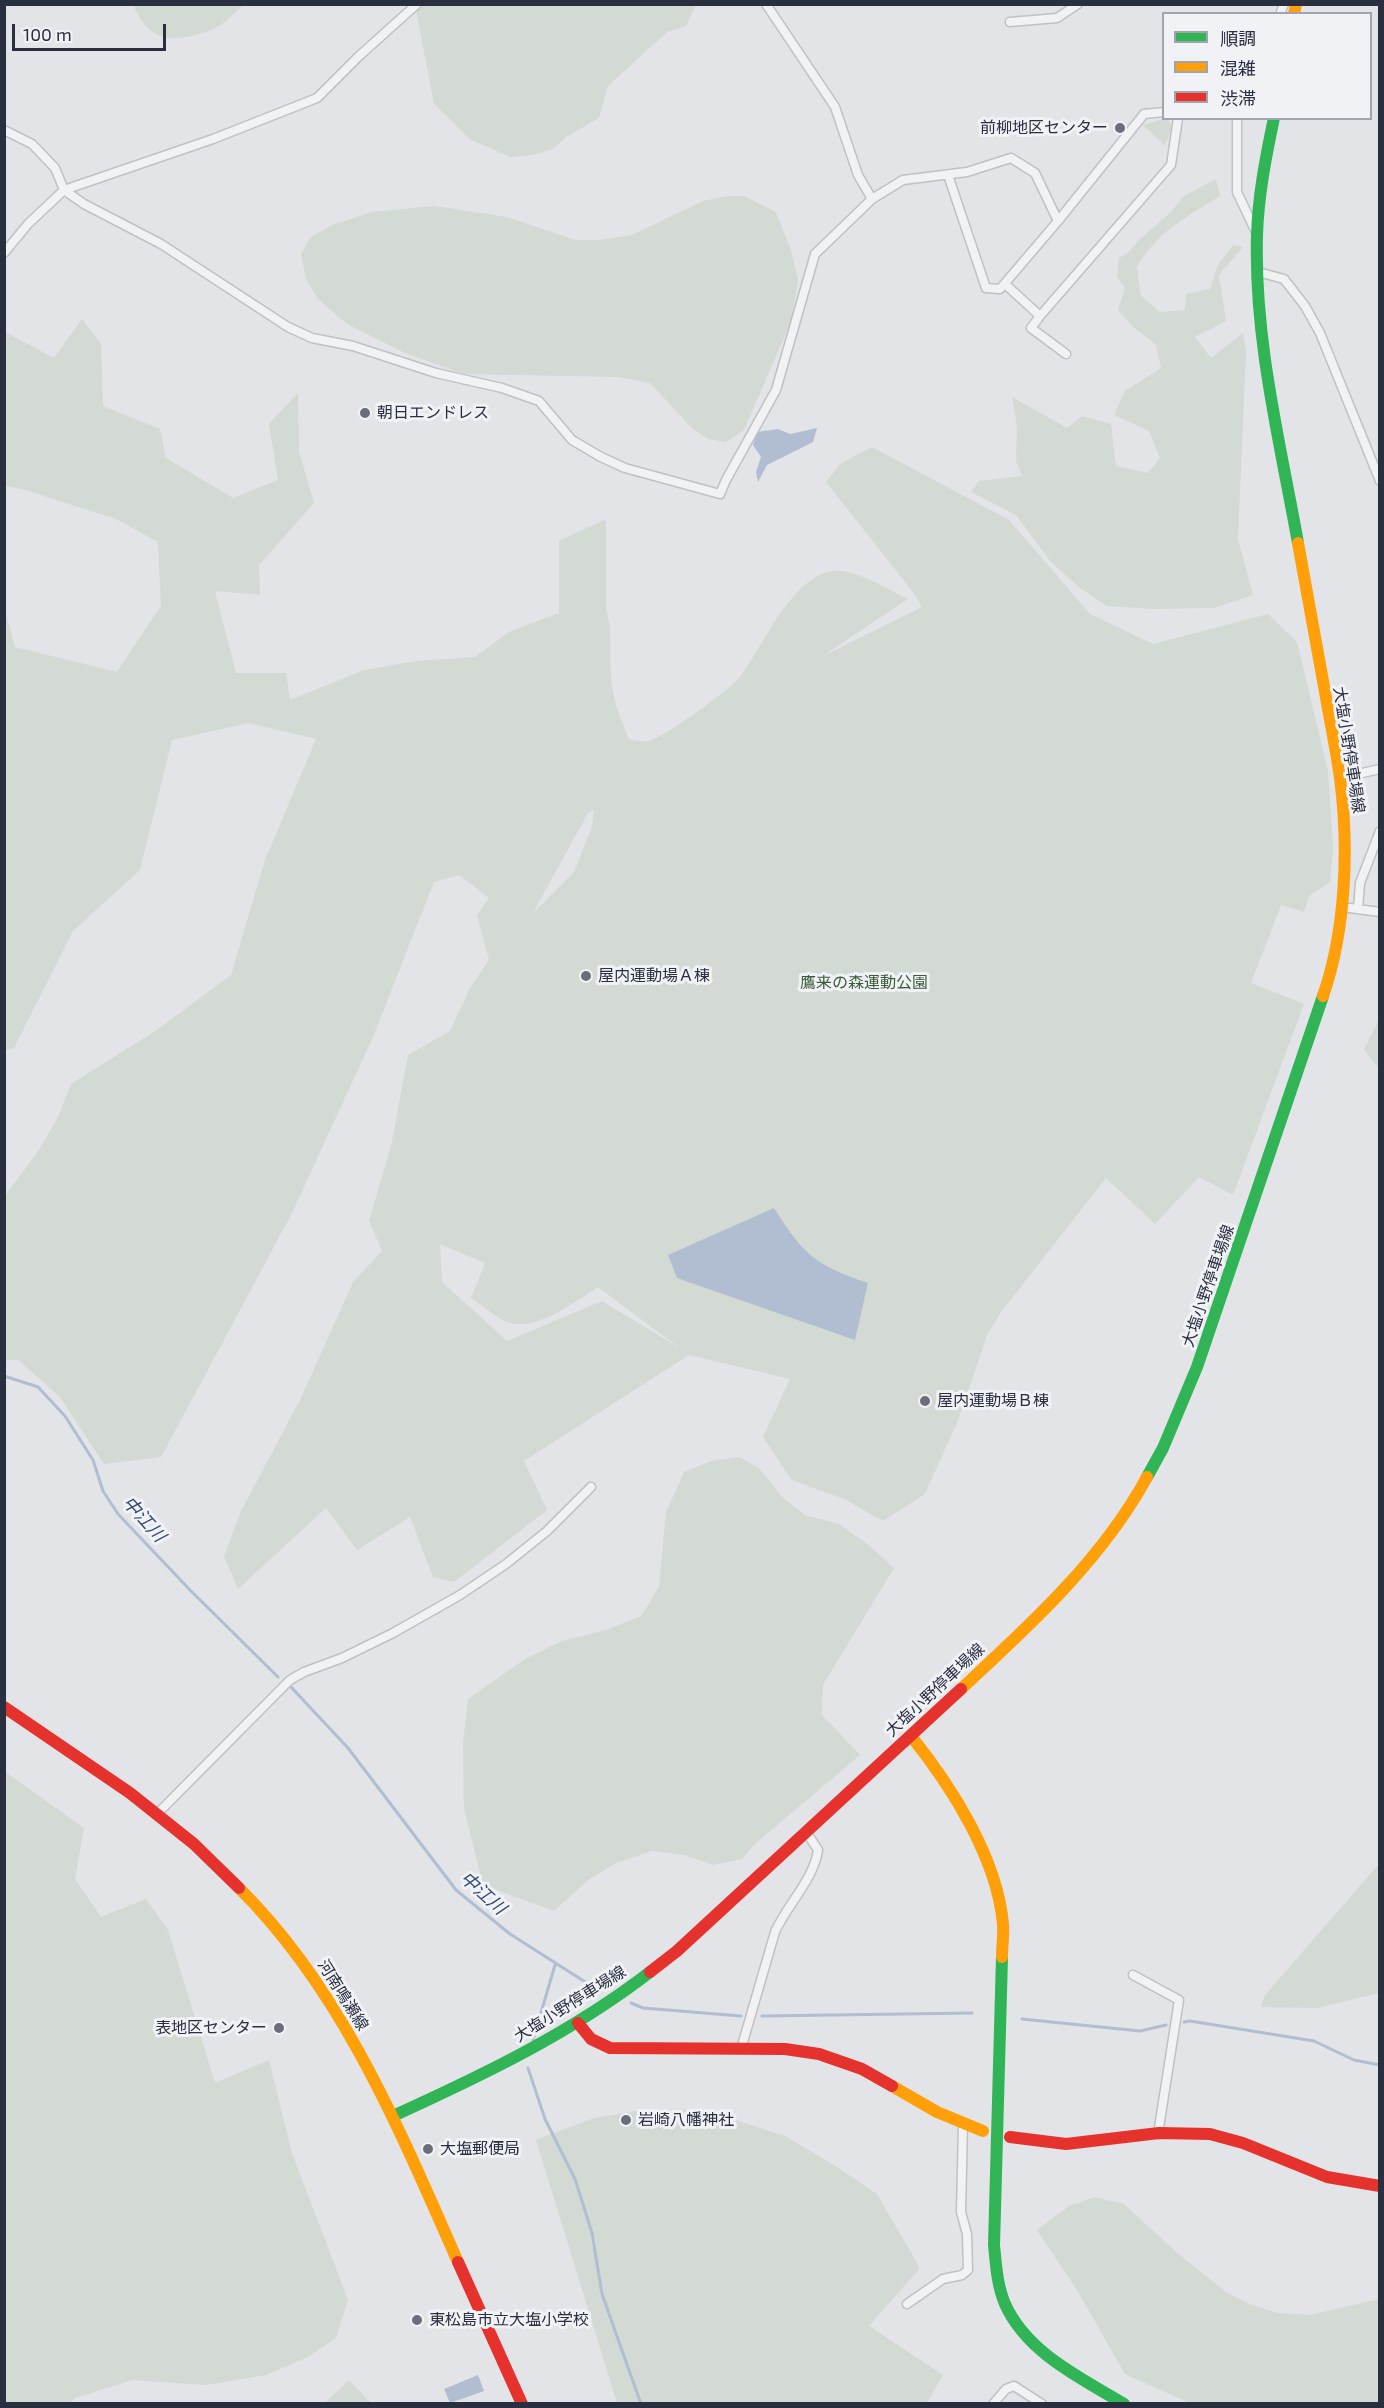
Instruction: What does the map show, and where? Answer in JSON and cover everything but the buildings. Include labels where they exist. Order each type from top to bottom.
[{"type":"main road","name":"大塩小野停車場線","points":[[393,2116],[501,2066],[578,2023],[622,1994],[677,1951],[1000,1653],[1077,1575],[1115,1527],[1140,1490],[1163,1448],[1197,1367],[1328,983],[1341,907],[1344,874],[1344,826],[1340,778],[1261,335],[1257,235],[1266,155],[1274,120]]},
{"type":"main road","name":"河南鳴瀬線","points":[[4,1707],[157,1814],[195,1844],[226,1874],[293,1949],[331,2004],[393,2116],[522,2403]]},
{"type":"main road","points":[[911,1736],[927,1756],[977,1836],[990,1866],[1003,1924],[994,2245],[994,2271],[1001,2296],[1010,2316],[1038,2349],[1124,2403]]},
{"type":"main road","points":[[578,2023],[588,2038],[610,2048],[785,2049],[819,2054],[862,2069],[937,2112],[983,2131]]},
{"type":"main road","points":[[1010,2137],[1049,2144],[1072,2145],[1158,2134],[1210,2134],[1258,2149],[1325,2177],[1357,2185],[1380,2186]]},
{"type":"street","points":[[4,253],[28,224],[64,190],[213,139],[317,98],[417,4]]},
{"type":"street","points":[[766,4],[835,106],[858,175],[872,199]]},
{"type":"street","points":[[1010,22],[1057,18],[1078,4]]},
{"type":"street","points":[[948,175],[986,288],[1000,289],[1144,114],[1162,112]]},
{"type":"street","points":[[1066,354],[1031,328],[1171,165],[1178,120]]},
{"type":"street","points":[[1237,120],[1237,192],[1257,235]]},
{"type":"street","points":[[4,130],[32,144],[55,168],[64,190],[101,215],[161,244],[288,327],[312,338],[353,346],[436,373],[502,388],[539,401],[572,440],[601,457],[625,468],[720,494],[776,390],[815,254],[872,199],[903,180],[967,172],[1011,158],[1035,173],[1058,221]]},
{"type":"street","points":[[1258,272],[1284,279],[1305,306],[1320,333],[1380,481]]},
{"type":"street","points":[[1005,284],[1040,316]]},
{"type":"street","points":[[1340,778],[1380,769]]},
{"type":"street","points":[[1358,909],[1360,883],[1380,831]]},
{"type":"street","points":[[1341,907],[1380,912]]},
{"type":"street","points":[[157,1814],[290,1680],[393,1633],[460,1595],[506,1564],[547,1531],[591,1487]]},
{"type":"street","points":[[741,2049],[775,1932],[783,1914],[817,1860],[818,1850],[807,1833]]},
{"type":"street","points":[[1133,1975],[1179,2000],[1158,2134]]},
{"type":"street","points":[[907,2304],[943,2279],[962,2275],[968,2270],[966,2234],[961,2212],[963,2124]]},
{"type":"street","points":[[993,2403],[1006,2389],[1014,2386],[1042,2403]]},
{"type":"green space","points":[[133,5],[243,5],[215,28],[192,36],[171,38],[155,34],[149,29]]},
{"type":"green space","points":[[415,5],[696,5],[686,26],[667,32],[608,86],[599,118],[566,137],[553,149],[532,155],[511,157],[471,140],[434,104]]},
{"type":"green space","points":[[1162,119],[1168,120],[1172,125],[1164,145],[1143,125]]},
{"type":"green space","points":[[1216,179],[1220,196],[1184,218],[1164,234],[1145,254],[1137,267],[1141,296],[1160,312],[1185,310],[1186,294],[1210,289],[1218,265],[1233,245],[1243,247],[1219,275],[1226,321],[1195,337],[1211,358],[1243,333],[1246,351],[1238,539],[1253,595],[1214,608],[1153,609],[1107,606],[1080,588],[1051,562],[1016,515],[971,492],[979,481],[1022,476],[1016,461],[1017,426],[1012,397],[1067,428],[1082,416],[1111,424],[1116,466],[1148,473],[1160,458],[1149,431],[1114,415],[1125,391],[1161,368],[1156,345],[1133,327],[1118,310],[1125,288],[1117,277],[1119,258],[1129,252],[1171,212],[1184,196]]},
{"type":"green space","points":[[728,196],[744,196],[776,212],[791,250],[798,280],[792,319],[744,430],[726,442],[708,439],[692,428],[650,383],[619,377],[464,374],[405,353],[347,324],[318,299],[306,279],[301,254],[311,237],[332,225],[372,212],[434,206],[507,217],[575,240],[599,240],[632,235],[703,201]]},
{"type":"green space","name":"鷹来の森運動公園","points":[[82,319],[101,344],[103,406],[160,429],[166,458],[233,498],[278,480],[269,424],[298,393],[299,452],[314,503],[259,565],[260,595],[215,591],[236,673],[286,673],[290,700],[364,670],[416,661],[475,657],[509,632],[559,613],[559,541],[606,519],[606,609],[615,700],[629,739],[646,741],[659,737],[698,712],[734,683],[795,595],[809,582],[824,573],[848,572],[908,599],[821,657],[922,607],[913,592],[826,482],[840,464],[872,447],[1009,520],[1090,614],[1153,644],[1268,614],[1297,642],[1328,771],[1333,847],[1330,882],[1309,896],[1304,912],[1281,905],[1251,983],[1304,1004],[1233,1195],[1199,1177],[1155,1224],[1106,1178],[1001,1312],[987,1335],[959,1418],[925,1494],[883,1521],[844,1499],[792,1480],[763,1437],[790,1379],[689,1355],[524,1461],[547,1510],[454,1582],[433,1577],[410,1517],[357,1550],[326,1508],[238,1589],[224,1557],[241,1511],[301,1398],[353,1282],[382,1251],[369,1221],[391,1146],[408,1055],[450,1031],[470,988],[489,960],[477,915],[489,898],[459,875],[434,882],[373,1037],[291,1215],[161,1457],[104,1464],[60,1397],[18,1360],[5,1360],[5,1196],[39,1150],[57,1119],[71,1084],[157,1030],[231,975],[265,860],[316,739],[249,723],[172,740],[140,870],[73,931],[14,1048],[5,1050],[4,606],[15,647],[117,672],[161,606],[158,542],[116,519],[22,489],[5,486],[5,332],[54,358]],"holes":[[[594,810],[592,827],[574,872],[533,913],[588,813]],[[440,1244],[485,1263],[471,1298],[507,1322],[530,1323],[542,1319],[555,1314],[598,1287],[681,1349],[602,1301],[507,1341],[442,1282]]]},
{"type":"green space","points":[[1379,1019],[1379,1069],[1364,1049]]},
{"type":"green space","points":[[739,1457],[759,1468],[782,1497],[805,1515],[839,1524],[867,1544],[894,1568],[823,1685],[822,1715],[860,1755],[756,1843],[742,1859],[713,1865],[684,1855],[652,1851],[616,1863],[588,1880],[554,1911],[483,1885],[464,1808],[463,1743],[468,1699],[525,1659],[562,1641],[606,1630],[641,1616],[659,1587],[666,1512],[684,1472],[711,1461]]},
{"type":"green space","points":[[4,1771],[84,1828],[75,1879],[101,1917],[146,1899],[168,1930],[215,2083],[269,2060],[292,2153],[348,2300],[336,2338],[308,2357],[266,2375],[206,2385],[132,2380],[75,2398],[70,2403],[5,2403]]},
{"type":"green space","points":[[1379,1864],[1379,1993],[1317,2008],[1261,2007],[1265,1995]]},
{"type":"green space","points":[[649,2109],[687,2110],[732,2119],[785,2136],[877,2194],[920,2268],[869,2326],[943,2375],[927,2403],[617,2403],[536,2140],[594,2118]]},
{"type":"green space","points":[[1095,2197],[1124,2204],[1177,2253],[1226,2292],[1249,2304],[1278,2313],[1310,2315],[1379,2299],[1379,2403],[1190,2403],[1125,2374],[1077,2290],[1037,2230],[1069,2206]]},
{"type":"green space","points":[[349,2380],[371,2403],[325,2403]]},
{"type":"water","points":[[817,428],[813,442],[767,465],[758,482],[756,472],[761,457],[753,445],[757,432],[778,429],[790,434]]},
{"type":"water","points":[[774,1208],[794,1237],[812,1256],[835,1270],[868,1283],[855,1340],[677,1278],[668,1255]]},
{"type":"water","points":[[478,2375],[484,2391],[450,2403],[444,2389]]},
{"type":"waterway","name":"中江川","points":[[4,1376],[38,1387],[65,1416],[93,1460],[103,1491],[118,1514],[190,1590],[278,1677]]},
{"type":"waterway","name":"中江川","points":[[291,1687],[348,1748],[456,1890],[510,1934],[601,1992]]},
{"type":"waterway","points":[[533,2040],[555,1965]]},
{"type":"waterway","points":[[631,2003],[643,2008],[741,2016]]},
{"type":"waterway","points":[[762,2016],[972,2013]]},
{"type":"waterway","points":[[1022,2019],[1140,2031],[1166,2025]]},
{"type":"waterway","points":[[1184,2022],[1190,2021],[1314,2041],[1354,2060],[1380,2065]]},
{"type":"waterway","points":[[528,2068],[545,2119],[575,2179],[592,2233],[602,2294],[641,2404]]},
{"type":"traffic: fast","points":[[1274,120],[1259,206],[1257,275],[1264,352],[1298,543]]},
{"type":"traffic: fast","points":[[1147,1477],[1163,1448],[1197,1367],[1323,996]]},
{"type":"traffic: fast","points":[[1002,1957],[994,2245],[1000,2290],[1015,2321],[1041,2350],[1073,2374],[1124,2404]]},
{"type":"traffic: fast","points":[[393,2116],[526,2052],[558,2034],[650,1972]]},
{"type":"traffic: slow","points":[[1294,12],[1296,4]]},
{"type":"traffic: slow","points":[[1298,543],[1343,804],[1344,888],[1337,944],[1323,996]]},
{"type":"traffic: slow","points":[[961,1689],[1038,1616],[1086,1564],[1109,1536],[1147,1477]]},
{"type":"traffic: slow","points":[[911,1736],[957,1800],[982,1849],[999,1899],[1003,1928],[1002,1957]]},
{"type":"traffic: slow","points":[[239,1888],[276,1928],[309,1971],[339,2017],[391,2113],[458,2262]]},
{"type":"traffic: slow","points":[[892,2086],[937,2112],[983,2131]]},
{"type":"traffic: jam","points":[[650,1972],[677,1951],[961,1689]]},
{"type":"traffic: jam","points":[[4,1707],[130,1793],[194,1844],[239,1888]]},
{"type":"traffic: jam","points":[[578,2023],[591,2039],[610,2048],[785,2049],[819,2054],[862,2069],[892,2086]]},
{"type":"traffic: jam","points":[[1010,2137],[1066,2144],[1159,2133],[1210,2134],[1243,2143],[1327,2177],[1380,2186]]},
{"type":"traffic: jam","points":[[458,2262],[522,2404]]},
{"type":"place","name":"前柳地区センター","points":[[1120,128]]},
{"type":"place","name":"朝日エンドレス","points":[[365,413]]},
{"type":"place","name":"屋内運動場Ａ棟","points":[[586,976]]},
{"type":"place","name":"屋内運動場Ｂ棟","points":[[925,1401]]},
{"type":"place","name":"表地区センター","points":[[279,2028]]},
{"type":"place","name":"岩崎八幡神社","points":[[626,2120]]},
{"type":"place","name":"大塩郵便局","points":[[428,2149]]},
{"type":"place","name":"東松島市立大塩小学校","points":[[417,2320]]}]
